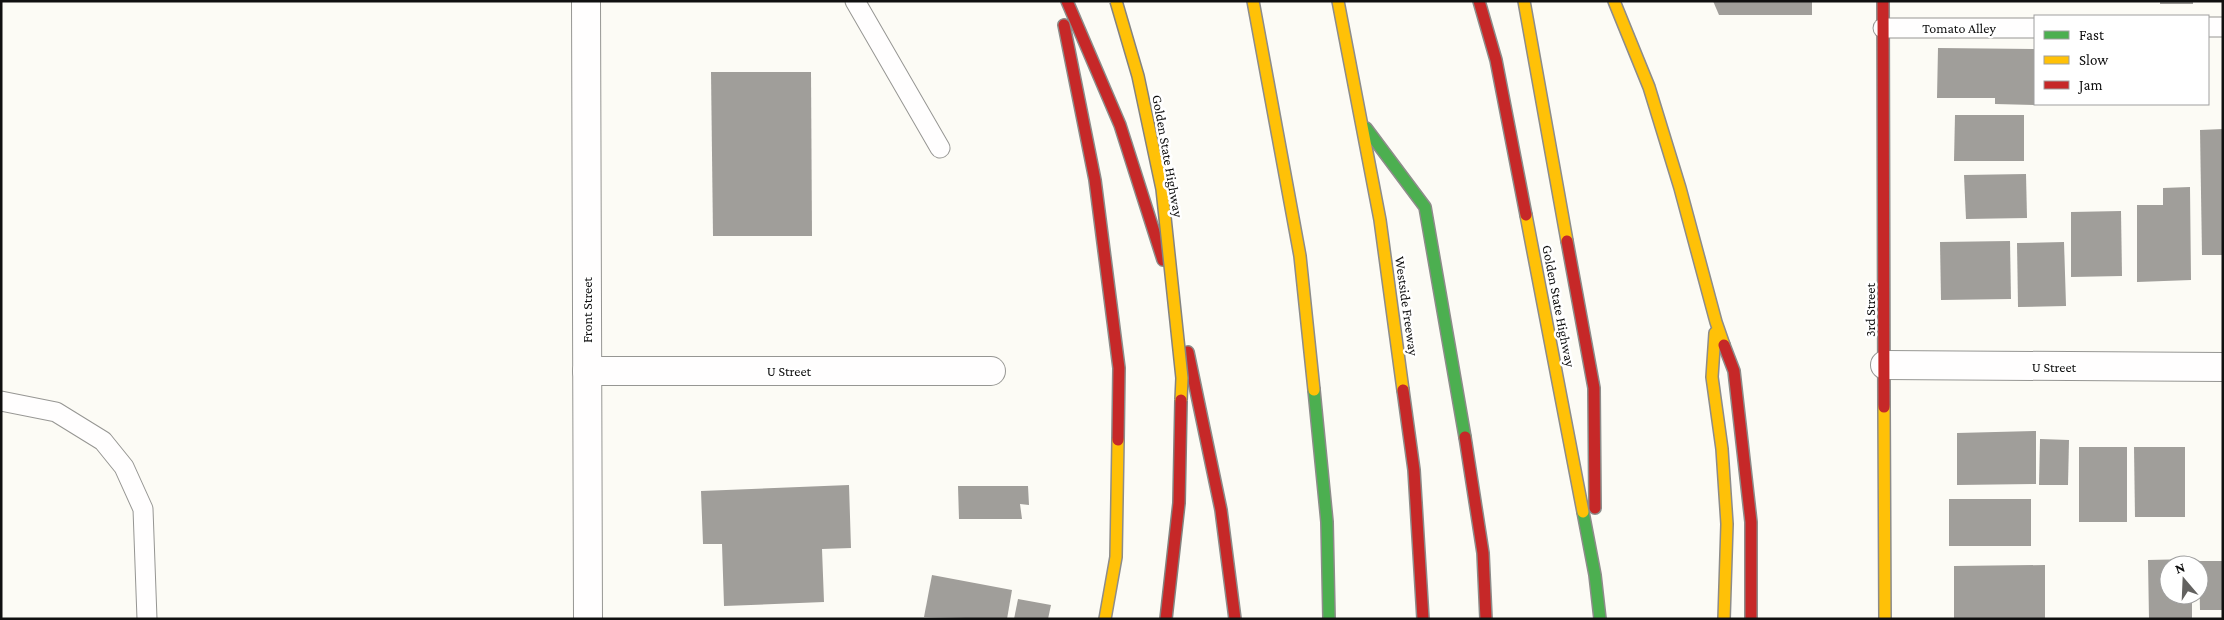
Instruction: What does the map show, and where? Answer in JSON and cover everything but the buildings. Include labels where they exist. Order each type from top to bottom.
[{"type":"main road","points":[[1060,1],[1095,180],[1119,368],[1116,557],[1105,619]]},
{"type":"main road","points":[[1067,1],[1120,125],[1180,312],[1220,510],[1234,619]]},
{"type":"main road","name":"Golden State Highway","points":[[1116,1],[1138,76],[1162,189],[1182,378],[1179,503],[1166,619]]},
{"type":"main road","points":[[1253,1],[1300,256],[1327,522],[1329,619]]},
{"type":"main road","name":"Westside Freeway","points":[[1338,1],[1380,220],[1414,470],[1423,619]]},
{"type":"main road","name":"Golden State Highway","points":[[1479,1],[1496,60],[1595,574],[1600,619]]},
{"type":"main road","points":[[1524,1],[1594,388],[1595,574]]},
{"type":"main road","points":[[1614,1],[1648,87],[1680,188],[1716,322],[1734,371],[1751,522],[1751,619]]},
{"type":"main road","name":"3rd Street","points":[[1883,1],[1885,619]]},
{"type":"main road","points":[[1363,125],[1426,207],[1456,378],[1483,552],[1486,619]]},
{"type":"main road","points":[[1716,322],[1712,377],[1722,448],[1727,524],[1724,619]]},
{"type":"street","name":"Front Street","points":[[586,1],[588,619]]},
{"type":"street","name":"U Street","points":[[1885,365],[2223,367]]},
{"type":"street","name":"U Street","points":[[587,371],[991,371]]},
{"type":"lane","points":[[856,1],[940,148]]},
{"type":"lane","points":[[2209,27],[2223,27]]},
{"type":"lane","name":"Tomato Alley","points":[[1883,28],[2034,28]]},
{"type":"lane","points":[[1,401],[56,412],[103,441],[124,467],[143,509],[147,619]]},
{"type":"traffic: fast","points":[[1366,128],[1425,207],[1465,437]]},
{"type":"traffic: fast","points":[[1314,390],[1327,522],[1329,619]]},
{"type":"traffic: fast","points":[[1583,512],[1595,575],[1600,619]]},
{"type":"traffic: slow","points":[[1116,1],[1138,76],[1162,189],[1182,378],[1181,400]]},
{"type":"traffic: slow","points":[[1253,1],[1300,256],[1314,390]]},
{"type":"traffic: slow","points":[[1338,1],[1380,220],[1403,390]]},
{"type":"traffic: slow","points":[[1524,1],[1567,241]]},
{"type":"traffic: slow","points":[[1614,1],[1649,87],[1680,188],[1724,345]]},
{"type":"traffic: slow","points":[[1526,215],[1583,512]]},
{"type":"traffic: slow","points":[[1715,333],[1712,377],[1722,449],[1727,524],[1724,619]]},
{"type":"traffic: slow","points":[[1884,407],[1885,619]]},
{"type":"traffic: slow","points":[[1105,619],[1116,557],[1118,440]]},
{"type":"traffic: jam","points":[[1067,1],[1120,125],[1163,260]]},
{"type":"traffic: jam","points":[[1479,1],[1496,60],[1526,215]]},
{"type":"traffic: jam","points":[[1883,1],[1884,407]]},
{"type":"traffic: jam","points":[[1064,25],[1095,180],[1119,368],[1118,440]]},
{"type":"traffic: jam","points":[[1567,241],[1594,388],[1595,508]]},
{"type":"traffic: jam","points":[[1724,345],[1734,371],[1751,522],[1751,619]]},
{"type":"traffic: jam","points":[[1188,352],[1221,510],[1235,619]]},
{"type":"traffic: jam","points":[[1403,390],[1414,470],[1423,619]]},
{"type":"traffic: jam","points":[[1166,619],[1179,503],[1181,400]]},
{"type":"traffic: jam","points":[[1465,437],[1483,553],[1486,619]]}]
